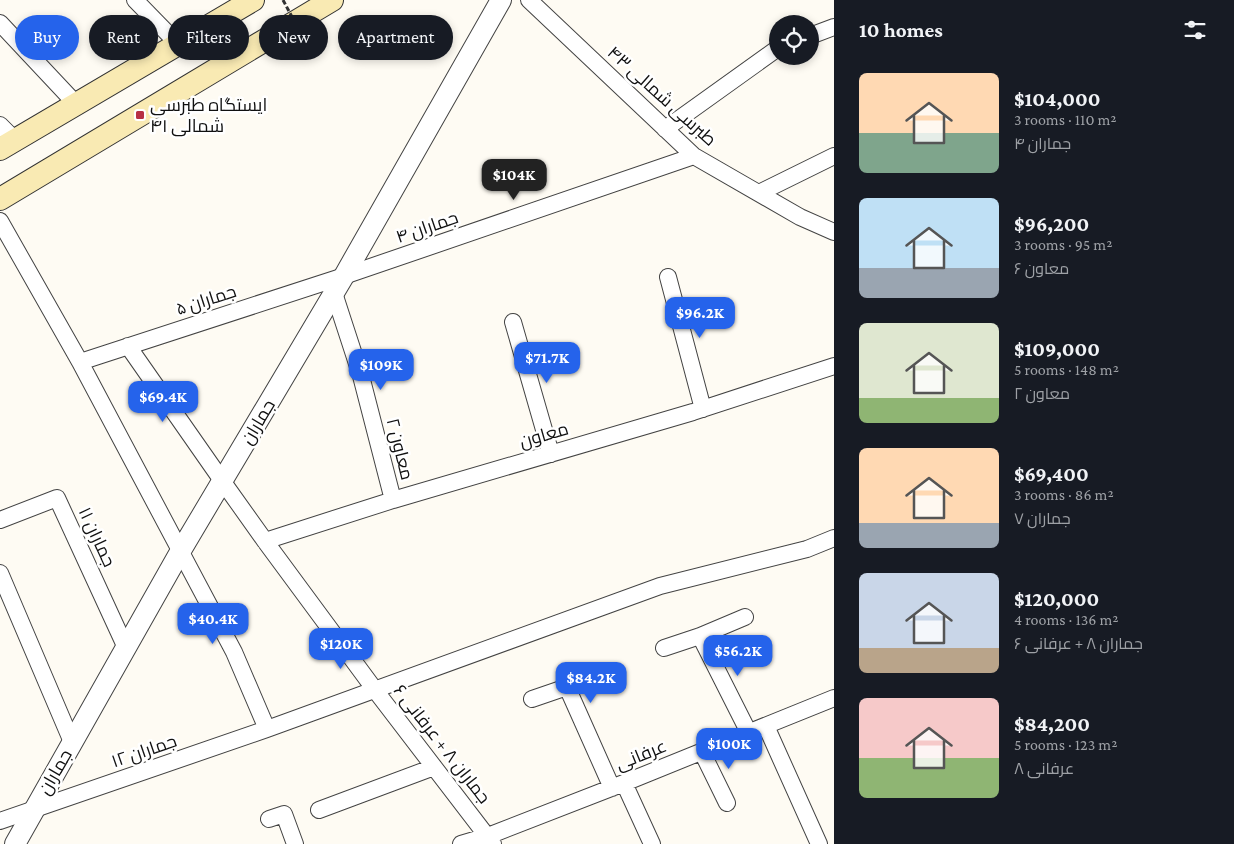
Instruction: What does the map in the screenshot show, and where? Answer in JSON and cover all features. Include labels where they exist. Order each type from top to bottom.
[{"type":"main road","points":[[227,15],[253,0]]},
{"type":"main road","points":[[0,199],[332,0]]},
{"type":"main road","points":[[5,138],[76,104],[168,50]]},
{"type":"street","points":[[135,0],[168,34]]},
{"type":"street","name":"جماران","points":[[15,844],[180,552],[339,285],[501,0]]},
{"type":"street","name":"طبرسی شمالی ۴۳","points":[[529,0],[694,156],[800,217],[834,232]]},
{"type":"street","points":[[0,23],[76,104]]},
{"type":"street","points":[[819,33],[834,27]]},
{"type":"street","points":[[665,129],[769,54]]},
{"type":"street","name":"جماران ۴","points":[[339,285],[694,156]]},
{"type":"street","points":[[759,193],[834,156]]},
{"type":"street","points":[[0,221],[80,362],[234,652],[267,729]]},
{"type":"street","points":[[668,277],[703,409]]},
{"type":"street","name":"جماران ۵","points":[[80,362],[128,346],[339,285]]},
{"type":"street","name":"معاون ۲","points":[[339,285],[392,500]]},
{"type":"street","points":[[513,322],[551,454]]},
{"type":"street","name":"جماران ۸ + عرفانی ۶","points":[[128,346],[265,541],[375,690],[490,840]]},
{"type":"street","name":"معاون","points":[[265,541],[392,500],[703,409],[834,366]]},
{"type":"street","name":"جماران ۱۱","points":[[0,520],[57,498],[126,648]]},
{"type":"street","name":"جماران ۱۲","points":[[0,821],[267,729],[660,586],[807,548],[834,538]]},
{"type":"street","points":[[0,573],[72,742]]},
{"type":"street","points":[[664,648],[700,636],[744,617]]},
{"type":"street","points":[[700,636],[749,733]]},
{"type":"street","points":[[532,699],[567,687],[618,785],[652,844]]},
{"type":"street","name":"عرفانی","points":[[461,844],[490,840],[618,785],[834,698]]},
{"type":"street","points":[[766,726],[819,844]]},
{"type":"street","points":[[702,752],[727,803]]},
{"type":"street","points":[[319,810],[434,767]]},
{"type":"street","points":[[269,819],[284,814],[295,844]]},
{"type":"path","points":[[282,0],[290,15]]},
{"type":"place","name":"ایستگاه طبرسی شمالی ۴۱","points":[[140,115]]}]
